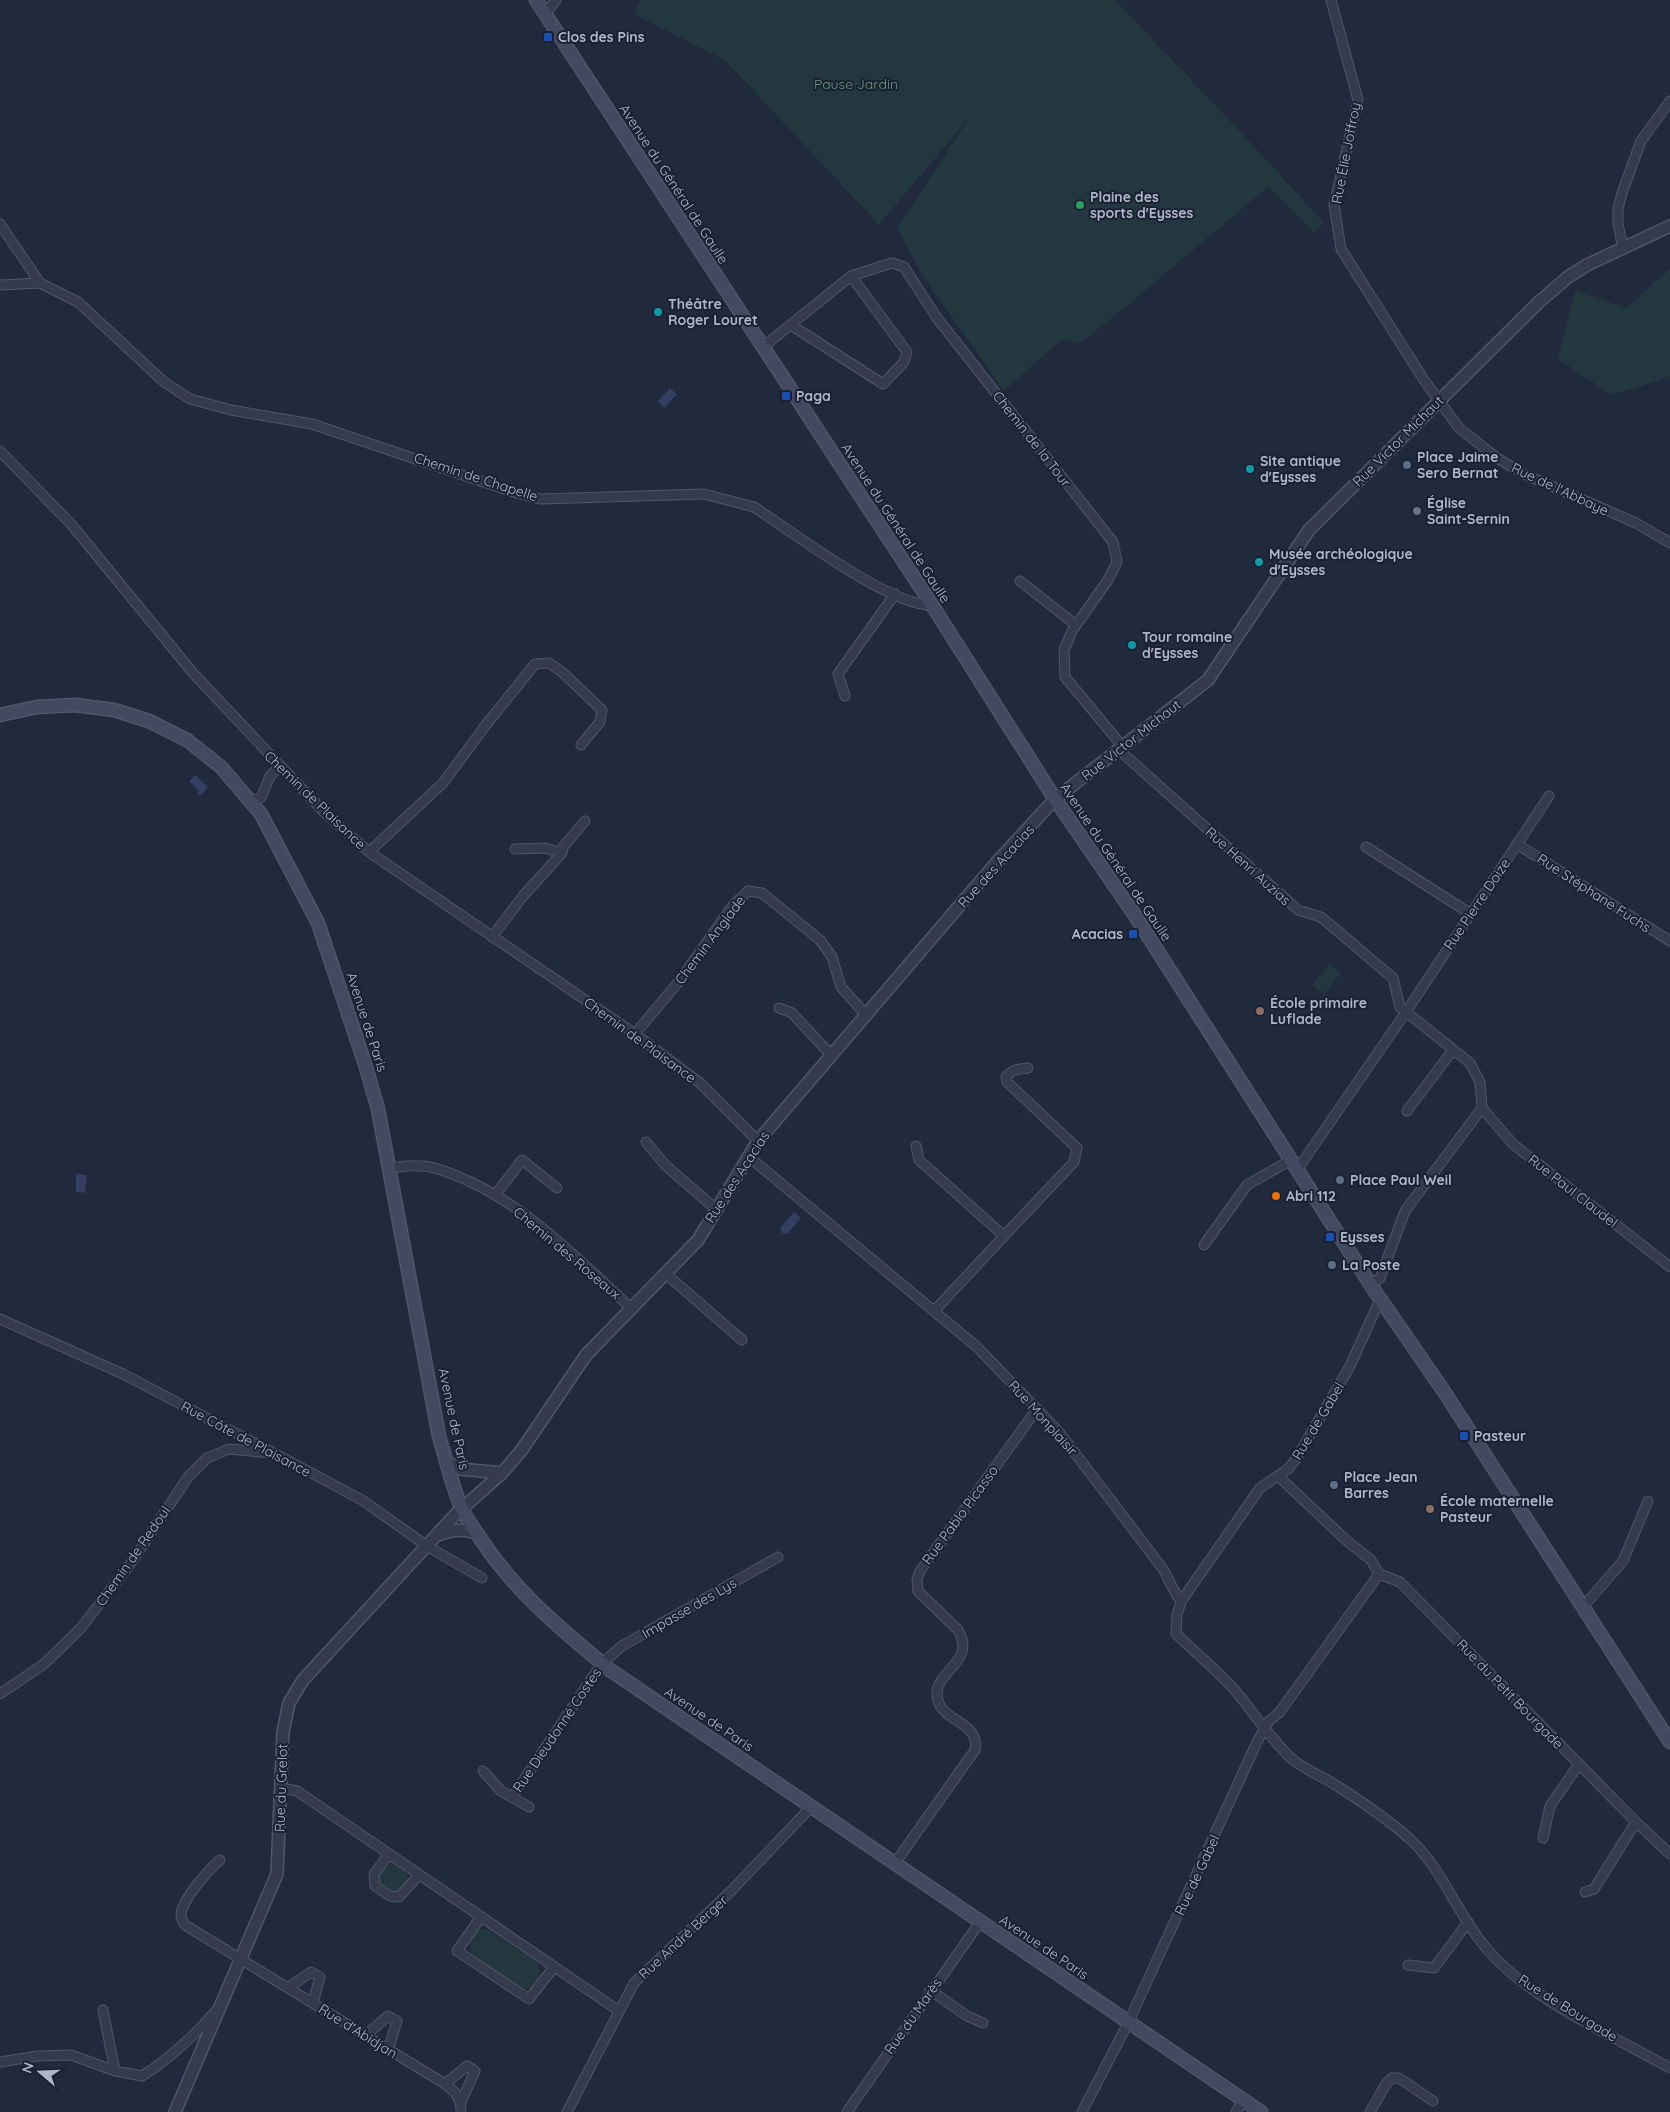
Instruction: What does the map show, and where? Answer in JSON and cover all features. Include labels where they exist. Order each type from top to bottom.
[{"type":"main road","name":"Avenue du Général de Gaulle","points":[[536,0],[932,605],[1055,799],[1134,914],[1370,1284],[1445,1393],[1670,1742]]},
{"type":"main road","name":"Avenue de Paris","points":[[0,715],[36,707],[75,705],[114,710],[149,721],[187,740],[221,767],[252,800],[262,814],[318,923],[378,1109],[439,1436],[462,1509],[512,1582],[540,1611],[602,1663],[1261,2112]]},
{"type":"street","points":[[546,14],[556,0]]},
{"type":"street","name":"Rue Élie Joffroy","points":[[1331,0],[1358,100],[1334,205],[1341,249],[1439,401]]},
{"type":"street","points":[[1623,249],[1618,223],[1618,209],[1622,193],[1641,141],[1670,101]]},
{"type":"street","points":[[0,224],[40,283]]},
{"type":"street","name":"Rue Victor Michaut","points":[[1055,799],[1208,680],[1309,530],[1533,307],[1568,277],[1670,226]]},
{"type":"street","name":"Chemin de la Tour","points":[[851,276],[892,263],[904,267],[937,318],[1113,542],[1117,562],[1108,580],[1076,625],[1064,650],[1065,677],[1121,748]]},
{"type":"street","points":[[763,347],[851,276],[907,352],[904,362],[883,384],[791,325]]},
{"type":"street","points":[[0,285],[40,283]]},
{"type":"street","name":"Chemin de Chapelle","points":[[40,283],[78,302],[164,382],[190,398],[231,410],[312,424],[513,492],[540,499],[704,494],[732,499],[754,507],[876,587],[922,605],[932,605]]},
{"type":"street","name":"Rue de l'Abbaye","points":[[1439,401],[1459,428],[1497,458],[1524,474],[1636,522],[1670,543]]},
{"type":"street","name":"Chemin de Plaisance","points":[[0,451],[71,524],[193,673],[279,767],[324,812],[369,852],[635,1034],[700,1083],[758,1141]]},
{"type":"street","points":[[1020,581],[1076,625]]},
{"type":"street","points":[[845,696],[838,674],[895,594]]},
{"type":"street","points":[[369,852],[444,783],[485,726],[535,664],[549,663],[562,672],[602,710],[600,722],[581,745]]},
{"type":"street","name":"Rue Henri Auzias","points":[[1121,748],[1298,910],[1321,917],[1393,978],[1400,1007],[1470,1064],[1480,1082],[1482,1108]]},
{"type":"street","points":[[252,800],[261,798],[270,776],[279,767]]},
{"type":"street","name":"Rue Pierre Doize","points":[[1294,1165],[1406,1012],[1549,796]]},
{"type":"street","name":"Rue des Acacias","points":[[462,1509],[502,1472],[521,1451],[586,1356],[698,1240],[758,1141],[990,871],[1055,799]]},
{"type":"street","points":[[492,937],[523,896],[562,853],[563,847],[585,821]]},
{"type":"street","name":"Rue Stéphane Fuchs","points":[[1517,844],[1670,941]]},
{"type":"street","points":[[1366,847],[1471,914]]},
{"type":"street","points":[[515,849],[545,848],[562,853]]},
{"type":"street","name":"Chemin Anglade","points":[[635,1034],[680,980],[734,904],[748,891],[754,890],[762,893],[820,940],[832,957],[842,987],[866,1015]]},
{"type":"street","points":[[779,1008],[792,1013],[832,1056]]},
{"type":"street","points":[[1407,1111],[1453,1050]]},
{"type":"street","points":[[934,1311],[1074,1162],[1077,1148],[1007,1082],[1006,1077],[1009,1073],[1014,1070],[1028,1068]]},
{"type":"street","points":[[1370,1284],[1380,1278],[1406,1211],[1482,1108]]},
{"type":"street","name":"Rue Paul Claudel","points":[[1482,1108],[1513,1144],[1670,1267]]},
{"type":"street","points":[[646,1142],[666,1166],[716,1209]]},
{"type":"street","points":[[916,1146],[919,1160],[1004,1236]]},
{"type":"street","name":"Rue Monplaisir","points":[[748,1156],[977,1346],[1063,1437],[1163,1569],[1177,1596],[1182,1600]]},
{"type":"street","points":[[495,1195],[522,1160],[557,1188]]},
{"type":"street","name":"Chemin des Roseaux","points":[[389,1168],[410,1165],[433,1168],[495,1195],[537,1225],[631,1308]]},
{"type":"street","points":[[1204,1245],[1247,1185],[1294,1165]]},
{"type":"street","points":[[666,1274],[742,1340]]},
{"type":"street","name":"Rue de Gabel","points":[[1182,1600],[1260,1488],[1288,1469],[1315,1430],[1350,1366],[1378,1304],[1382,1301]]},
{"type":"street","name":"Rue Côte de Plaisance","points":[[0,1319],[123,1374],[362,1500],[427,1546],[482,1578]]},
{"type":"street","name":"Rue Pablo Picasso","points":[[895,1864],[974,1750],[977,1742],[973,1732],[939,1703],[937,1695],[939,1686],[960,1657],[964,1647],[962,1638],[918,1590],[917,1579],[920,1571],[1037,1409]]},
{"type":"street","name":"Chemin de Redoul","points":[[0,1694],[44,1664],[80,1629],[131,1563],[188,1477],[207,1458],[228,1449],[274,1453]]},
{"type":"street","points":[[447,1462],[460,1469],[502,1472]]},
{"type":"street","name":"Rue du Petit Bourgade","points":[[1278,1476],[1347,1541],[1371,1560],[1379,1574],[1400,1582],[1636,1822],[1670,1854]]},
{"type":"street","points":[[1582,1608],[1623,1561],[1648,1501]]},
{"type":"street","name":"Rue du Grelot","points":[[175,2112],[277,1874],[284,1724],[289,1703],[296,1690],[462,1509]]},
{"type":"street","points":[[436,1536],[453,1530],[467,1530],[478,1534]]},
{"type":"street","name":"Impasse des Lys","points":[[602,1663],[622,1646],[778,1557]]},
{"type":"street","name":"Rue de Gabel","points":[[1082,2112],[1128,2023],[1257,1742],[1266,1727],[1379,1574]]},
{"type":"street","points":[[1182,1600],[1178,1614],[1176,1634],[1231,1686],[1266,1727]]},
{"type":"street","name":"Rue Dieudonné Costes","points":[[513,1796],[602,1663]]},
{"type":"street","name":"Rue de Bourgade","points":[[1266,1727],[1293,1759],[1336,1785],[1387,1821],[1428,1857],[1486,1948],[1508,1971],[1558,2005],[1670,2068]]},
{"type":"street","points":[[1543,1838],[1550,1806],[1579,1764]]},
{"type":"street","name":"Rue Dieudonné Costes","points":[[483,1771],[501,1791],[513,1796],[529,1807]]},
{"type":"street","points":[[282,1788],[297,1792],[619,2011]]},
{"type":"street","name":"Rue André Berger","points":[[567,2112],[634,1983],[732,1890],[812,1807]]},
{"type":"street","points":[[1585,1892],[1594,1889],[1636,1822]]},
{"type":"street","points":[[389,1854],[374,1874],[375,1886],[390,1896],[400,1897],[419,1875]]},
{"type":"street","name":"Rue d'Abidjan","points":[[220,1860],[211,1868],[182,1906],[182,1920],[185,1926],[445,2084],[455,2092],[461,2102]]},
{"type":"street","points":[[481,1917],[457,1951],[529,1999],[554,1967]]},
{"type":"street","name":"Rue du Marès","points":[[847,2112],[930,1990],[980,1922]]},
{"type":"street","points":[[1408,1966],[1434,1968],[1468,1922]]},
{"type":"street","points":[[288,1988],[311,1972],[320,1977],[313,2003]]},
{"type":"street","points":[[930,1990],[967,2016],[983,2022]]},
{"type":"street","points":[[0,2062],[37,2056],[71,2055],[115,2071],[142,2076],[165,2062],[197,2032],[222,2003]]},
{"type":"street","points":[[103,2010],[115,2071]]},
{"type":"street","points":[[365,2036],[388,2016],[397,2021],[388,2050]]},
{"type":"street","points":[[445,2084],[467,2066],[475,2071],[461,2102],[461,2112]]},
{"type":"street","points":[[1370,2112],[1392,2078],[1399,2078],[1433,2101]]},
{"type":"street","points":[[1236,2112],[1243,2100]]},
{"type":"green space","name":"Plaine des sports d'Eysses","points":[[641,0],[1115,0],[1324,223],[1314,232],[1268,187],[1080,343],[1061,340],[1004,391],[922,275],[897,228],[969,118],[879,225],[726,61],[634,14]]},
{"type":"green space","points":[[1670,268],[1670,377],[1612,395],[1558,359],[1575,291],[1627,308]]},
{"type":"green space","points":[[1330,964],[1341,973],[1324,995],[1312,985]]},
{"type":"green space","points":[[393,1864],[403,1868],[407,1878],[403,1888],[393,1892],[383,1888],[379,1878],[383,1868]]},
{"type":"green space","points":[[487,1929],[538,1963],[541,1976],[534,1988],[521,1989],[472,1955],[469,1939],[477,1930]]},
{"type":"water","points":[[670,388],[677,394],[664,408],[658,401]]},
{"type":"water","points":[[195,775],[208,787],[200,796],[197,793],[199,791],[189,781]]},
{"type":"water","points":[[76,1174],[87,1175],[85,1193],[76,1192]]},
{"type":"water","points":[[794,1212],[801,1218],[787,1234],[782,1233],[780,1228]]},
{"type":"place","name":"Clos des Pins","points":[[548,37]]},
{"type":"place","name":"Plaine des sports d'Eysses","points":[[1080,205]]},
{"type":"place","name":"Théâtre Roger Louret","points":[[658,312]]},
{"type":"place","name":"Paga","points":[[786,396]]},
{"type":"place","name":"Place Jaime Sero Bernat","points":[[1407,465]]},
{"type":"place","name":"Site antique d'Eysses","points":[[1250,469]]},
{"type":"place","name":"Église Saint-Sernin","points":[[1417,511]]},
{"type":"place","name":"Musée archéologique d'Eysses","points":[[1259,562]]},
{"type":"place","name":"Tour romaine d'Eysses","points":[[1132,645]]},
{"type":"place","name":"Acacias","points":[[1133,934]]},
{"type":"place","name":"École primaire Luflade","points":[[1260,1011]]},
{"type":"place","name":"Place Paul Weil","points":[[1340,1180]]},
{"type":"place","name":"Abri 112","points":[[1276,1196]]},
{"type":"place","name":"Eysses","points":[[1330,1237]]},
{"type":"place","name":"La Poste","points":[[1332,1265]]},
{"type":"place","name":"Pasteur","points":[[1464,1436]]},
{"type":"place","name":"Place Jean Barres","points":[[1334,1485]]},
{"type":"place","name":"École maternelle Pasteur","points":[[1430,1509]]},
{"type":"park label","name":"Pause Jardin","points":[[856,84]]}]
